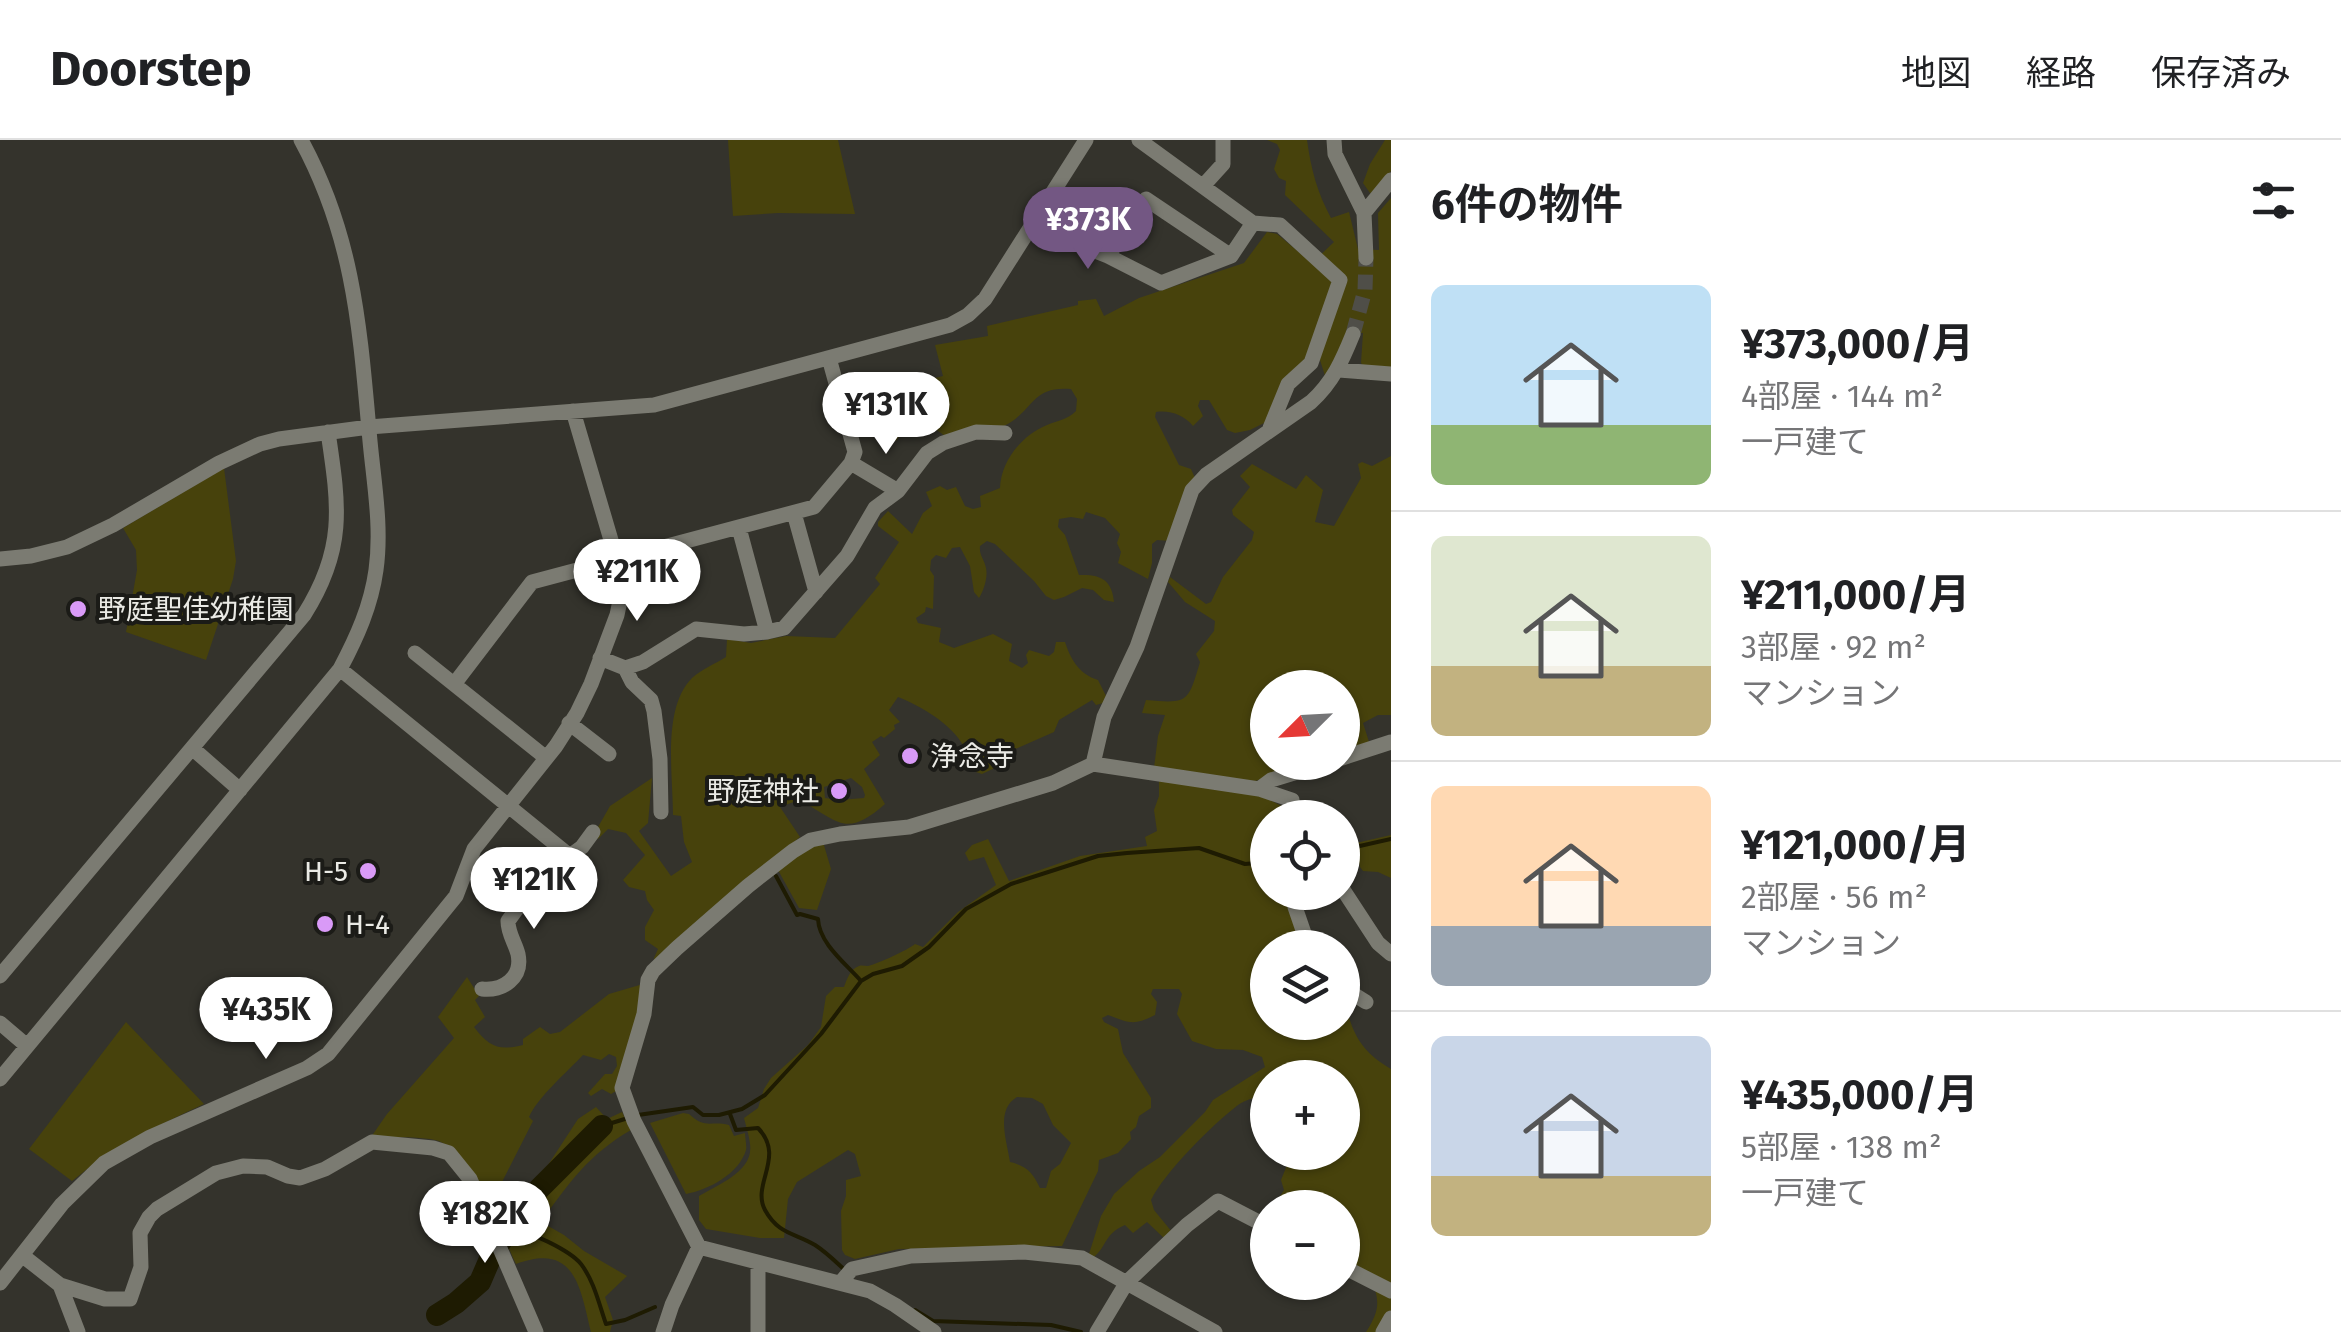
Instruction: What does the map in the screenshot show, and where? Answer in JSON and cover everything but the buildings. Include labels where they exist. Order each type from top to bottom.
[{"type":"street","points":[[0,1079],[340,669],[366,613],[376,572],[378,525],[361,332],[340,231],[301,140]]},
{"type":"street","points":[[0,558],[31,556],[67,547],[242,452],[279,439],[369,427],[654,405],[950,325],[985,299],[1086,140]]},
{"type":"street","points":[[1139,140],[1253,223],[1280,225],[1340,280],[1311,363],[1288,384],[1270,430]]},
{"type":"street","points":[[1204,186],[1223,164],[1222,140]]},
{"type":"street","points":[[1334,140],[1335,154],[1364,213],[1366,258]]},
{"type":"street","points":[[1364,213],[1391,180]]},
{"type":"street","points":[[1108,256],[1146,199],[1231,256]]},
{"type":"street","points":[[1031,226],[1108,256],[1161,283],[1231,256],[1253,223]]},
{"type":"street","points":[[1092,764],[1104,716],[1136,647],[1192,490],[1206,475],[1326,388],[1339,370],[1353,334]]},
{"type":"street","points":[[454,683],[532,582],[814,507],[852,463],[855,452],[829,358]]},
{"type":"street","points":[[1339,370],[1391,374]]},
{"type":"street","points":[[3,1274],[23,1256],[74,1190],[104,1164],[150,1137],[307,1068],[328,1054],[456,896],[474,848],[556,746],[591,684],[622,591],[617,560],[573,411]]},
{"type":"street","points":[[0,976],[304,616],[317,595],[336,542],[338,511],[328,432]]},
{"type":"street","points":[[600,658],[625,668],[696,629],[744,634],[784,628],[847,556],[875,508],[898,491],[928,453],[943,442],[976,432],[1005,433]]},
{"type":"street","points":[[852,463],[898,491]]},
{"type":"street","points":[[794,513],[816,592]]},
{"type":"street","points":[[739,528],[767,632]]},
{"type":"street","points":[[415,653],[545,757]]},
{"type":"street","points":[[625,668],[632,682],[651,700],[654,711],[661,812]]},
{"type":"street","points":[[340,669],[570,856]]},
{"type":"street","points":[[569,723],[609,754]]},
{"type":"street","points":[[1360,752],[1391,742]]},
{"type":"street","points":[[192,748],[240,790]]},
{"type":"street","points":[[934,1332],[895,1304],[845,1277],[758,1264],[700,1247],[622,1088],[653,971],[734,898],[811,840],[926,822],[1053,784],[1092,764],[1259,789],[1292,800]]},
{"type":"street","points":[[1259,789],[1270,780]]},
{"type":"street","points":[[482,988],[496,990],[514,976],[518,953],[508,922],[539,878],[582,846],[593,832]]},
{"type":"street","points":[[1356,910],[1378,944],[1391,954]]},
{"type":"street","points":[[1360,998],[1366,1002]]},
{"type":"street","points":[[0,1024],[27,1046]]},
{"type":"street","points":[[23,1256],[60,1285],[104,1299],[130,1299],[141,1267],[140,1233],[149,1217],[216,1173],[243,1166],[267,1167],[300,1178],[325,1169],[372,1142],[433,1148],[449,1152],[470,1179],[536,1332]]},
{"type":"street","points":[[1098,1331],[1128,1282],[1218,1201],[1250,1218]]},
{"type":"street","points":[[663,1332],[700,1247]]},
{"type":"street","points":[[845,1277],[911,1256],[1024,1252],[1082,1258],[1215,1332]]},
{"type":"street","points":[[758,1264],[758,1332]]},
{"type":"street","points":[[1360,1276],[1391,1292]]},
{"type":"street","points":[[60,1285],[78,1332]]},
{"type":"street","points":[[1383,1332],[1391,1318]]},
{"type":"shaded area","points":[[728,140],[838,140],[855,214],[733,216]]},
{"type":"shaded area","points":[[1267,140],[1307,140],[1315,180],[1326,208],[1331,218],[1349,212],[1358,249],[1379,250],[1378,213],[1391,198],[1391,368],[1365,368],[1361,363],[1363,333],[1348,332],[1326,379],[1320,360],[1309,357],[1268,421],[1250,430],[1227,430],[1209,400],[1200,400],[1198,406],[1203,416],[1193,426],[1176,414],[1156,412],[1179,465],[1191,469],[1198,485],[1170,541],[1157,540],[1152,544],[1148,579],[1118,563],[1120,534],[1105,518],[1086,512],[1083,519],[1059,519],[1058,527],[1065,535],[1079,575],[1104,580],[1111,588],[1114,602],[1082,588],[1054,600],[995,544],[987,541],[980,546],[986,575],[979,598],[960,547],[952,548],[946,558],[936,555],[930,570],[934,576],[933,609],[926,607],[916,618],[918,623],[941,628],[939,642],[954,648],[993,634],[1012,644],[1009,661],[1022,668],[1028,663],[1029,650],[1049,656],[1056,642],[1065,642],[1077,666],[1098,680],[1106,696],[1103,703],[1096,705],[1092,700],[1059,720],[1054,732],[995,758],[997,767],[982,774],[973,771],[964,747],[944,723],[898,697],[889,710],[900,722],[884,738],[872,742],[880,755],[864,769],[885,804],[851,824],[833,820],[799,800],[780,807],[800,837],[656,964],[658,949],[645,940],[645,927],[654,910],[645,891],[629,887],[623,880],[645,855],[626,833],[608,829],[598,839],[594,834],[610,806],[652,778],[648,823],[639,831],[671,876],[692,862],[684,842],[681,816],[673,815],[671,762],[676,706],[692,678],[726,657],[727,639],[751,643],[786,636],[835,638],[880,584],[875,578],[899,542],[878,526],[888,511],[912,534],[923,513],[932,506],[926,492],[940,486],[947,490],[956,487],[965,506],[981,507],[980,496],[1000,488],[1004,468],[1021,442],[1038,429],[1073,414],[1077,399],[1071,389],[1049,391],[997,429],[948,438],[931,426],[905,429],[896,441],[880,416],[874,393],[943,376],[935,345],[988,336],[987,326],[1078,305],[1078,301],[1096,299],[1104,316],[1139,298],[1244,263],[1267,232],[1277,234],[1312,263],[1334,242],[1285,195],[1286,181],[1274,169],[1280,150]],"holes":[[[851,778],[862,787],[864,798],[825,798],[824,787]]]},
{"type":"shaded area","points":[[1385,140],[1391,140],[1391,171],[1370,193],[1363,183]]},
{"type":"shaded area","points":[[1391,456],[1391,715],[1378,715],[1363,723],[1370,745],[1360,748],[1360,670],[1250,670],[1250,780],[1258,780],[1255,781],[1154,768],[1165,715],[1142,713],[1146,700],[1185,698],[1200,662],[1196,654],[1214,631],[1215,621],[1185,602],[1168,582],[1170,577],[1206,604],[1211,602],[1254,532],[1233,515],[1232,510],[1250,487],[1240,476],[1252,464],[1296,489],[1306,475],[1323,490],[1315,522],[1334,526],[1361,478],[1358,464],[1372,466]]},
{"type":"shaded area","points":[[224,468],[236,561],[206,660],[126,632],[137,570],[136,550],[123,528]]},
{"type":"shaded area","points":[[1159,780],[1255,793],[1269,800],[1250,800],[1250,910],[1290,910],[1297,930],[1250,930],[1250,1040],[1359,1040],[1391,1069],[1391,1332],[1366,1332],[1375,1316],[1377,1297],[1369,1273],[1360,1268],[1360,1190],[1284,1190],[1281,1180],[1285,1170],[1360,1170],[1360,1060],[1263,1060],[1243,1050],[1216,1049],[1192,1041],[1177,1014],[1182,994],[1179,989],[1153,989],[1155,1015],[1142,1021],[1108,1015],[1102,1018],[1118,1029],[1123,1053],[1151,1098],[1151,1108],[1139,1116],[1130,1132],[1131,1139],[1118,1153],[1099,1160],[1098,1171],[1062,1246],[899,1249],[855,1259],[845,1255],[841,1211],[846,1180],[861,1176],[855,1154],[848,1150],[797,1182],[788,1199],[784,1238],[706,1229],[699,1220],[699,1196],[734,1176],[747,1162],[750,1144],[744,1118],[758,1108],[771,1078],[808,1045],[821,1027],[826,996],[835,987],[844,987],[856,967],[878,963],[915,944],[923,947],[958,912],[996,885],[984,857],[969,861],[965,853],[972,845],[988,839],[1009,881],[1080,856],[1147,846],[1145,837],[1157,831],[1154,810]],"holes":[[[1017,1097],[1043,1104],[1053,1125],[1071,1143],[1060,1164],[1051,1171],[1046,1188],[1040,1188],[1025,1168],[1010,1162],[1004,1118]]]},
{"type":"shaded area","points":[[1391,835],[1391,878],[1363,871],[1360,842]]},
{"type":"shaded area","points":[[823,842],[831,869],[817,910],[799,908],[778,870]]},
{"type":"shaded area","points":[[467,977],[479,996],[475,1000],[485,1017],[474,1027],[490,1043],[507,1048],[523,1045],[523,1039],[540,1027],[550,1034],[560,1032],[609,994],[643,984],[637,1026],[616,1091],[611,1094],[602,1089],[591,1096],[588,1093],[605,1074],[612,1074],[617,1066],[616,1057],[609,1054],[601,1060],[583,1055],[533,1109],[529,1117],[533,1121],[502,1182],[506,1192],[518,1197],[548,1165],[578,1119],[596,1107],[607,1119],[622,1112],[631,1130],[591,1160],[541,1222],[627,1276],[605,1297],[613,1320],[610,1332],[591,1332],[578,1285],[563,1264],[536,1259],[516,1264],[483,1193],[461,1158],[448,1146],[427,1139],[371,1137],[454,1038],[438,1017]]},
{"type":"shaded area","points":[[126,1022],[204,1104],[135,1138],[72,1181],[29,1149]]},
{"type":"shaded area","points":[[1250,1077],[1250,1099],[1228,1113],[1190,1150],[1151,1200],[1172,1232],[1165,1239],[1147,1222],[1133,1233],[1125,1225],[1113,1232],[1093,1258],[1089,1254],[1101,1216],[1114,1194],[1160,1157],[1213,1100]]},
{"type":"shaded area","points":[[683,1113],[704,1123],[729,1125],[734,1136],[745,1133],[746,1146],[742,1159],[730,1173],[713,1185],[686,1194],[650,1123]]},
{"type":"waterway","points":[[1360,846],[1391,839]]},
{"type":"waterway","points":[[638,1115],[693,1107],[703,1115],[719,1115],[742,1109],[765,1095],[821,1034],[861,981],[902,966],[929,947],[966,909],[1011,884],[1098,856],[1127,853],[1199,848],[1250,864]]},
{"type":"waterway","points":[[776,876],[797,915],[818,919],[828,944],[861,981]]},
{"type":"waterway","points":[[730,1114],[736,1130],[758,1128],[766,1139],[769,1160],[762,1200],[770,1218],[819,1248],[846,1271]]},
{"type":"waterway","points":[[602,1126],[628,1118]]},
{"type":"waterway","points":[[437,1315],[480,1282],[524,1204],[602,1126]]},
{"type":"waterway","points":[[510,1226],[558,1247],[581,1264],[606,1324],[655,1307]]},
{"type":"waterway","points":[[915,1310],[933,1321],[1051,1325],[1081,1332]]},
{"type":"tunnel","points":[[1353,334],[1365,290],[1366,258]]},
{"type":"place","name":"野庭聖佳幼稚園","points":[[78,609]]},
{"type":"place","name":"浄念寺","points":[[910,756]]},
{"type":"place","name":"野庭神社","points":[[839,791]]},
{"type":"place","name":"H-5","points":[[368,871]]},
{"type":"place","name":"H-4","points":[[325,924]]}]
